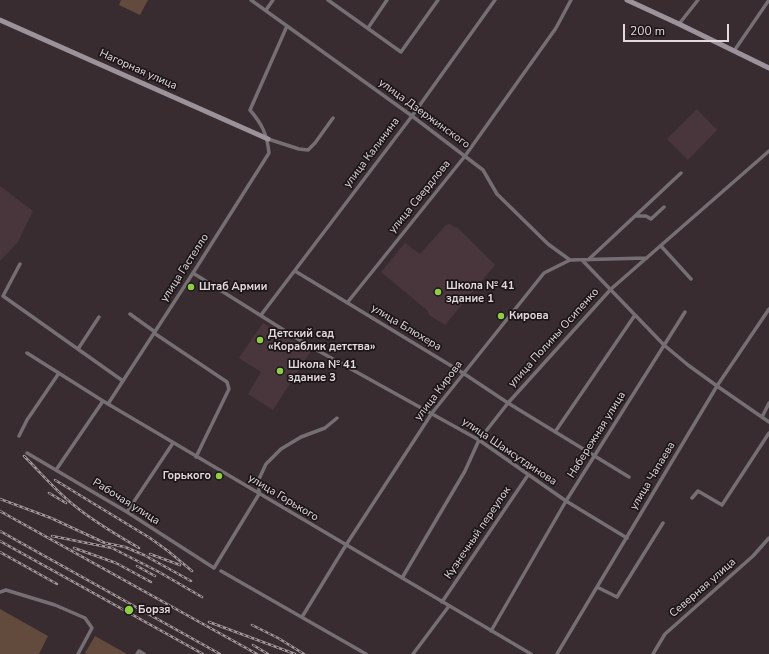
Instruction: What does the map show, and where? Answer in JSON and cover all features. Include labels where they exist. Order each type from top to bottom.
[{"type":"street","name":"улица Дзержинского","points":[[251,0],[412,116],[483,170],[497,194],[548,244],[570,260]]},
{"type":"street","points":[[266,10],[273,0]]},
{"type":"street","points":[[328,0],[401,52],[438,0]]},
{"type":"street","points":[[368,28],[387,0]]},
{"type":"street","name":"улица Калинина","points":[[262,315],[412,116],[495,0]]},
{"type":"street","name":"улица Свердлова","points":[[346,303],[465,156],[556,28],[571,0]]},
{"type":"street","points":[[626,0],[769,68]]},
{"type":"street","points":[[679,24],[698,0]]},
{"type":"street","points":[[734,51],[769,0]]},
{"type":"street","name":"Нагорная улица","points":[[0,20],[268,139]]},
{"type":"street","points":[[287,26],[250,110],[260,121],[268,139],[299,149],[308,150],[315,143],[332,118]]},
{"type":"street","name":"улица Гастелло","points":[[108,404],[194,273],[269,153],[268,139]]},
{"type":"street","name":"улица Полины Осипенко","points":[[402,578],[465,471],[479,440],[508,402],[611,289],[769,151]]},
{"type":"street","points":[[588,260],[681,173]]},
{"type":"street","points":[[635,216],[646,216],[651,219],[664,207]]},
{"type":"street","points":[[661,246],[691,278]]},
{"type":"street","name":"улица Кирова","points":[[302,617],[346,545],[432,412],[544,273],[570,260],[647,258]]},
{"type":"street","points":[[582,260],[664,345],[688,365],[769,422]]},
{"type":"street","points":[[20,264],[3,296],[123,381]]},
{"type":"street","name":"улица Блюхера","points":[[295,271],[463,373],[629,477]]},
{"type":"street","name":"улица Шамсутдинова","points":[[194,273],[306,344],[432,412],[479,440],[566,501],[627,538]]},
{"type":"street","name":"улица Чапаева","points":[[557,654],[717,386],[769,309]]},
{"type":"street","name":"Набережная улица","points":[[491,631],[566,501],[684,312]]},
{"type":"street","points":[[130,314],[154,333],[228,382],[229,389],[196,457]]},
{"type":"street","points":[[556,432],[636,315]]},
{"type":"street","points":[[78,349],[99,317]]},
{"type":"street","name":"улица Горького","points":[[27,352],[103,401],[196,457],[532,654]]},
{"type":"street","points":[[19,436],[27,420],[59,373]]},
{"type":"street","points":[[56,470],[103,401]]},
{"type":"street","points":[[762,417],[769,404]]},
{"type":"street","points":[[259,494],[259,479],[266,464],[281,448],[301,437],[325,428],[337,418]]},
{"type":"street","points":[[692,498],[698,491],[722,505],[769,433]]},
{"type":"street","points":[[128,512],[173,443]]},
{"type":"street","name":"Рабочая улица","points":[[27,453],[128,512],[214,568],[259,494]]},
{"type":"street","name":"Кузнечный переулок","points":[[442,602],[528,475]]},
{"type":"street","points":[[597,588],[617,597],[663,523]]},
{"type":"street","name":"Северная улица","points":[[653,654],[665,634],[753,556],[769,538]]},
{"type":"street","points":[[221,570],[366,654]]},
{"type":"street","points":[[0,592],[6,590],[55,605],[85,618],[92,628],[78,654]]},
{"type":"street","points":[[413,654],[449,606]]},
{"type":"street","points":[[137,654],[139,651],[144,654]]},
{"type":"shaded area","points":[[121,0],[148,0],[140,15],[119,5]]},
{"type":"shaded area","points":[[697,109],[717,130],[688,160],[667,139]]},
{"type":"shaded area","points":[[0,186],[33,211],[18,242],[0,261]]},
{"type":"shaded area","name":"Школа № 41 здание 1","points":[[449,224],[456,228],[457,227],[495,265],[445,325],[429,315],[428,311],[381,272],[405,243],[420,254],[446,225]]},
{"type":"shaded area","name":"Школа № 41 здание 3","points":[[263,323],[311,351],[273,410],[248,394],[261,372],[239,358]]},
{"type":"shaded area","points":[[0,609],[48,636],[39,654],[0,654]]},
{"type":"shaded area","points":[[95,636],[127,654],[85,653]]},
{"type":"railway","points":[[24,456],[61,494],[82,512],[139,548]]},
{"type":"railway","points":[[55,480],[150,538],[192,571]]},
{"type":"railway","points":[[49,493],[66,503]]},
{"type":"railway","points":[[0,499],[51,518],[105,543],[125,547],[144,555],[191,581]]},
{"type":"railway","points":[[0,511],[257,654]]},
{"type":"railway","points":[[0,531],[220,654]]},
{"type":"railway","points":[[52,536],[112,548],[159,572],[202,597]]},
{"type":"railway","points":[[0,541],[203,654]]},
{"type":"railway","points":[[74,548],[116,563],[151,582]]},
{"type":"railway","points":[[0,552],[57,584]]},
{"type":"railway","points":[[150,554],[180,565]]},
{"type":"railway","points":[[137,566],[155,576]]},
{"type":"railway","points":[[209,622],[295,654]]},
{"type":"railway","points":[[252,625],[278,638],[304,654]]},
{"type":"railway","points":[[253,645],[268,654]]},
{"type":"place","name":"Штаб Армии","points":[[191,287]]},
{"type":"place","name":"Школа № 41 здание 1","points":[[438,292]]},
{"type":"place","name":"Кирова","points":[[501,316]]},
{"type":"place","name":"Детский сад «Кораблик детства»","points":[[260,340]]},
{"type":"place","name":"Школа № 41 здание 3","points":[[280,371]]},
{"type":"place","name":"Горького","points":[[219,476]]},
{"type":"place","name":"Борзя","points":[[129,610]]}]
